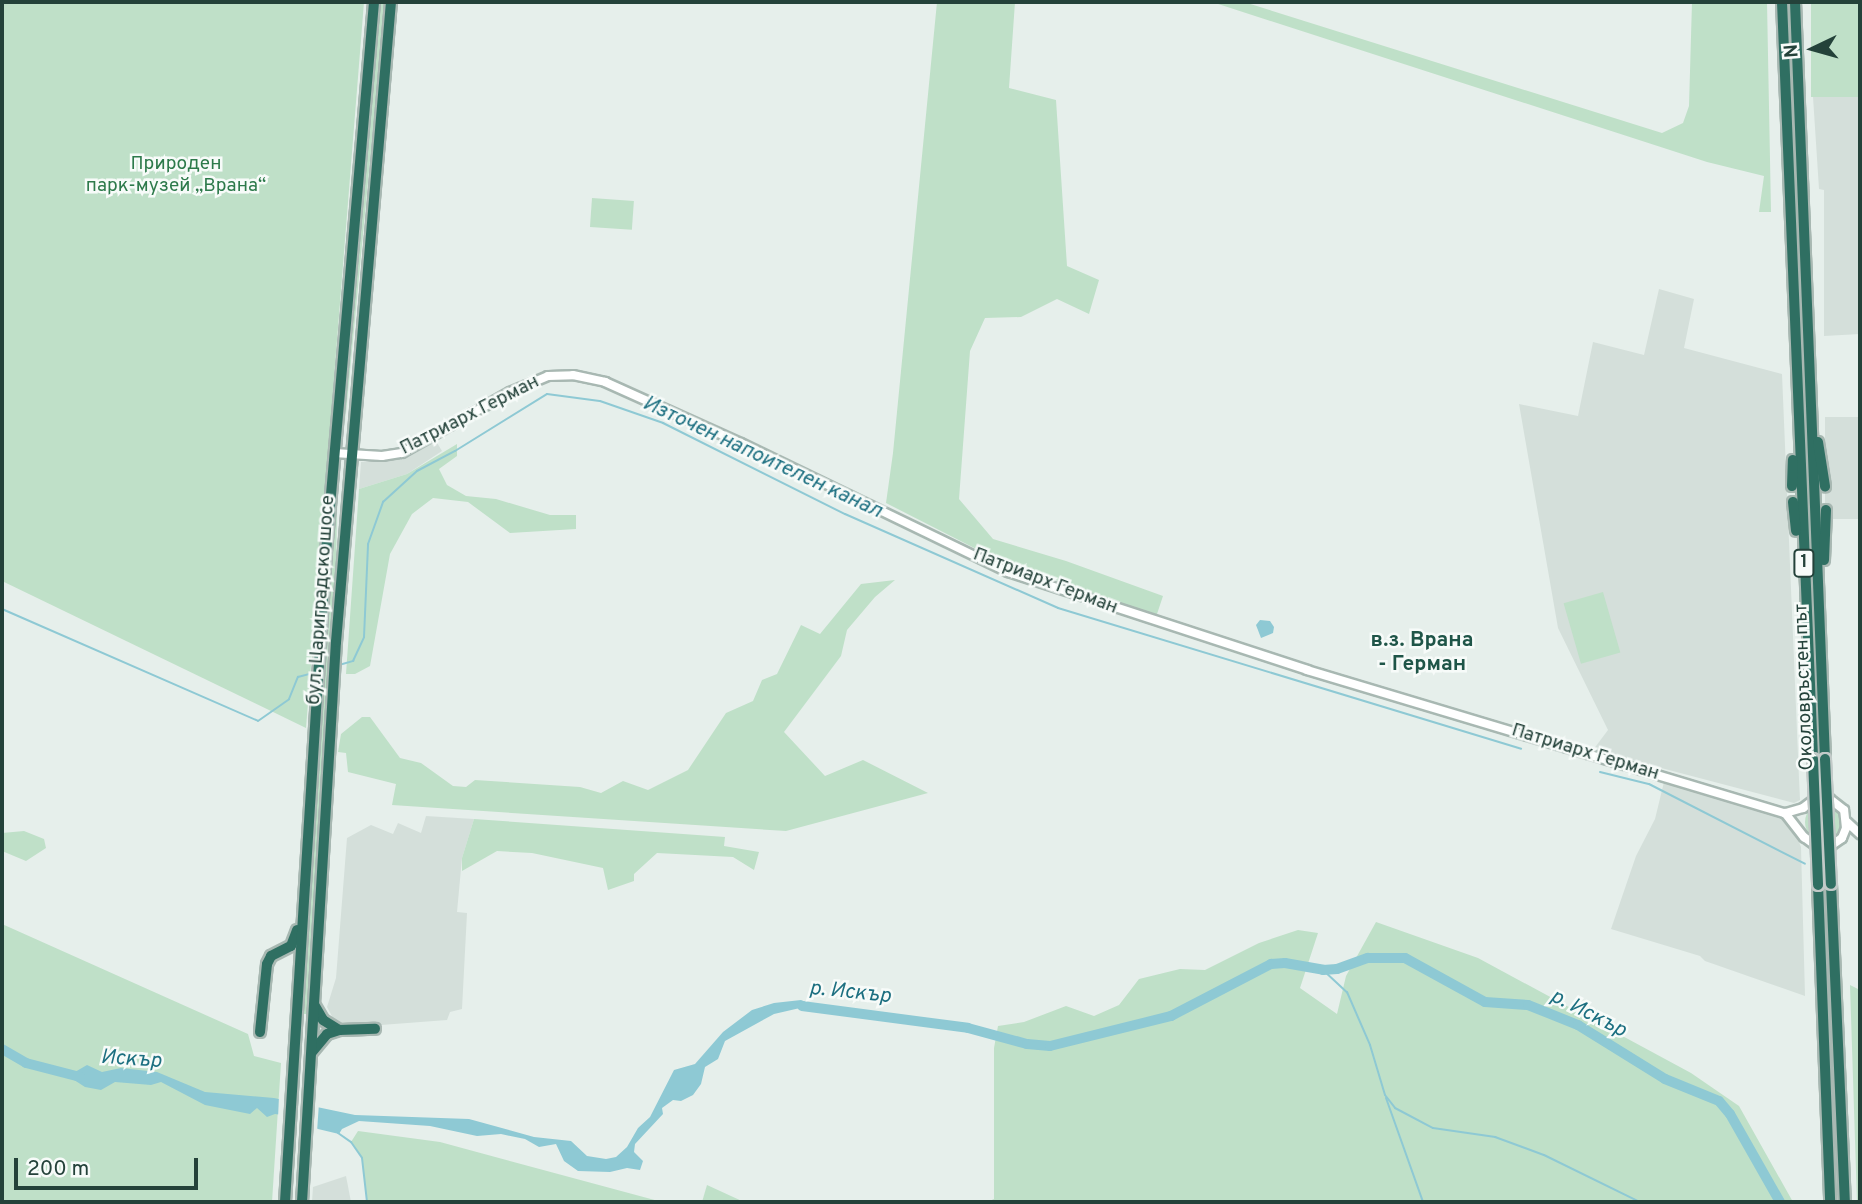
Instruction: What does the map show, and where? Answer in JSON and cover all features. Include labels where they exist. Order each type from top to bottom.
[{"type":"highway","name":"бул. Цариградско шосе","points":[[285,1202],[334,453],[374,2]]},
{"type":"highway","name":"бул. Цариградско шосе","points":[[302,1202],[336,642],[391,2]]},
{"type":"highway","name":"Околовръстен път","points":[[1782,2],[1830,1202]]},
{"type":"highway","name":"Околовръстен път","points":[[1795,2],[1844,1202]]},
{"type":"highway","points":[[1792,486],[1797,366]]},
{"type":"highway","points":[[1811,390],[1825,486]]},
{"type":"highway","points":[[1793,502],[1807,626]]},
{"type":"highway","points":[[1821,622],[1826,510]]},
{"type":"highway","points":[[260,1032],[267,964],[271,956],[282,952],[295,941],[304,896]]},
{"type":"highway","points":[[282,952],[293,963],[298,997]]},
{"type":"highway","points":[[314,1003],[323,1020],[339,1030]]},
{"type":"highway","points":[[311,1055],[323,1037],[339,1030],[375,1029]]},
{"type":"street","name":"Патриарх Герман","points":[[334,453],[402,453],[535,380],[573,375],[605,382],[741,443],[1008,572],[1307,670],[1785,813]]},
{"type":"street","points":[[1844,835],[1847,822],[1844,810],[1830,799],[1815,799],[1802,808],[1785,813],[1807,840],[1819,846],[1832,845],[1844,835],[1858,833]]},
{"type":"street","points":[[1799,827],[1802,808]]},
{"type":"street","points":[[1847,822],[1858,833]]},
{"type":"shaded area","points":[[1860,94],[1860,334],[1824,336],[1824,190],[1819,189],[1813,97]]},
{"type":"shaded area","points":[[1659,289],[1694,299],[1684,348],[1782,374],[1800,800],[1794,803],[1593,750],[1608,730],[1558,628],[1519,404],[1578,416],[1593,342],[1644,355]]},
{"type":"shaded area","points":[[1825,417],[1860,417],[1860,519],[1825,519]]},
{"type":"shaded area","points":[[436,441],[442,451],[407,474],[359,489],[361,462],[409,457]]},
{"type":"shaded area","points":[[1664,782],[1790,820],[1801,847],[1805,996],[1705,961],[1700,956],[1611,929],[1636,856],[1655,819]]},
{"type":"shaded area","points":[[426,816],[474,819],[462,858],[457,912],[467,913],[462,1009],[450,1012],[447,1020],[381,1025],[335,1022],[327,1007],[336,978],[347,838],[371,825],[393,834],[398,823],[421,833]]},
{"type":"shaded area","points":[[346,1176],[351,1202],[312,1202],[313,1187]]},
{"type":"green space","name":"Природен парк-музей „Врана“","points":[[2,2],[364,2],[306,728],[2,581]]},
{"type":"green space","points":[[379,2],[385,2],[345,424],[350,323]]},
{"type":"green space","points":[[937,2],[1015,2],[1009,88],[1056,100],[1067,266],[1099,280],[1089,314],[1057,299],[1021,317],[985,318],[970,351],[959,499],[993,539],[1066,561],[1163,596],[1156,617],[990,556],[886,503]]},
{"type":"green space","points":[[1212,2],[1244,2],[1662,133],[1683,123],[1689,106],[1692,2],[1767,2],[1771,212],[1759,212],[1764,176],[1707,162]]},
{"type":"green space","points":[[1811,2],[1860,2],[1860,97],[1811,97]]},
{"type":"green space","points":[[592,198],[634,201],[632,230],[590,227]]},
{"type":"green space","points":[[457,444],[457,456],[439,469],[447,485],[466,496],[496,499],[550,515],[576,515],[576,529],[510,533],[468,502],[433,498],[412,514],[390,554],[370,666],[355,674],[346,674],[359,489],[407,474]]},
{"type":"green space","points":[[338,465],[336,566],[308,1014],[303,1014]]},
{"type":"green space","points":[[895,580],[875,597],[847,630],[841,656],[784,732],[825,776],[863,760],[928,793],[786,831],[392,805],[396,784],[348,772],[346,753],[338,752],[341,734],[362,717],[370,717],[400,758],[421,763],[453,786],[466,787],[475,780],[580,787],[601,793],[623,781],[648,790],[688,770],[726,713],[753,701],[762,680],[777,674],[801,625],[820,634],[861,584]]},
{"type":"green space","points":[[1603,592],[1620,653],[1581,664],[1564,603]]},
{"type":"green space","points":[[1824,803],[1837,809],[1843,822],[1837,835],[1824,841],[1811,835],[1805,822],[1811,809]]},
{"type":"green space","points":[[474,819],[725,837],[724,846],[759,852],[754,870],[733,857],[657,853],[634,874],[634,881],[608,890],[603,868],[532,853],[497,851],[462,871],[462,858]]},
{"type":"green space","points":[[24,831],[44,839],[46,848],[26,861],[2,851],[2,833]]},
{"type":"green space","points":[[1376,922],[1478,958],[1691,1073],[1739,1106],[1793,1202],[987,1202],[994,1199],[994,1048],[998,1026],[1024,1022],[1066,1006],[1094,1016],[1119,1005],[1139,979],[1180,969],[1205,970],[1259,943],[1298,930],[1318,933],[1300,988],[1337,1014],[1346,976]]},
{"type":"green space","points":[[2,924],[248,1034],[254,1056],[281,1063],[272,1202],[2,1202]]},
{"type":"green space","points":[[1850,985],[1860,990],[1860,1202],[1857,1202]]},
{"type":"green space","points":[[358,1131],[440,1142],[662,1202],[367,1202],[362,1158],[351,1142]]},
{"type":"green space","points":[[707,1185],[744,1202],[702,1202]]},
{"type":"water","points":[[1260,620],[1270,621],[1274,627],[1273,633],[1261,638],[1256,625]]},
{"type":"water","points":[[801,1000],[813,1005],[774,1014],[725,1041],[718,1059],[705,1067],[701,1084],[693,1095],[681,1101],[673,1100],[662,1108],[663,1114],[635,1144],[634,1152],[643,1161],[640,1170],[627,1168],[610,1172],[578,1171],[564,1161],[556,1144],[539,1147],[525,1139],[501,1134],[477,1136],[430,1126],[359,1121],[342,1129],[339,1134],[318,1129],[296,1117],[275,1114],[267,1117],[257,1108],[250,1114],[205,1105],[161,1082],[151,1085],[115,1082],[101,1090],[85,1087],[68,1076],[87,1065],[102,1072],[121,1068],[157,1072],[205,1092],[274,1098],[355,1115],[469,1119],[534,1137],[571,1141],[587,1156],[606,1159],[616,1157],[627,1147],[638,1128],[650,1117],[674,1070],[695,1064],[723,1032],[752,1010],[774,1003]]},
{"type":"pier","points":[[279,1096],[319,1103],[317,1132],[295,1120],[278,1118]]},
{"type":"waterway","name":"Източен напоителен канал","points":[[339,665],[353,661],[364,637],[368,544],[383,502],[417,471],[455,451],[547,394],[600,401],[663,423],[845,514],[1058,608],[1521,749]]},
{"type":"waterway","name":"Източен напоителен канал","points":[[2,609],[258,721],[289,699],[298,677],[313,673]]},
{"type":"waterway","name":"Източен напоителен канал","points":[[1600,772],[1649,784],[1805,864]]},
{"type":"waterway","name":"р. Искър","points":[[802,1006],[968,1028],[1027,1044],[1050,1046],[1171,1016],[1271,964],[1285,963],[1323,970],[1337,969],[1368,958],[1405,958],[1485,1002],[1528,1005],[1578,1025],[1665,1079],[1719,1101],[1730,1114],[1780,1202]]},
{"type":"waterway","name":"р. Искър","points":[[1323,970],[1347,992],[1370,1045],[1385,1095],[1395,1108],[1433,1128],[1495,1137],[1544,1155],[1640,1202]]},
{"type":"waterway","name":"Искър","points":[[2,1049],[26,1063],[80,1077]]},
{"type":"waterway","points":[[1386,1098],[1423,1202]]},
{"type":"waterway","points":[[338,1133],[351,1142],[362,1158],[367,1202]]},
{"type":"district","name":"в.з. Врана - Герман","points":[[1422,653]]}]
